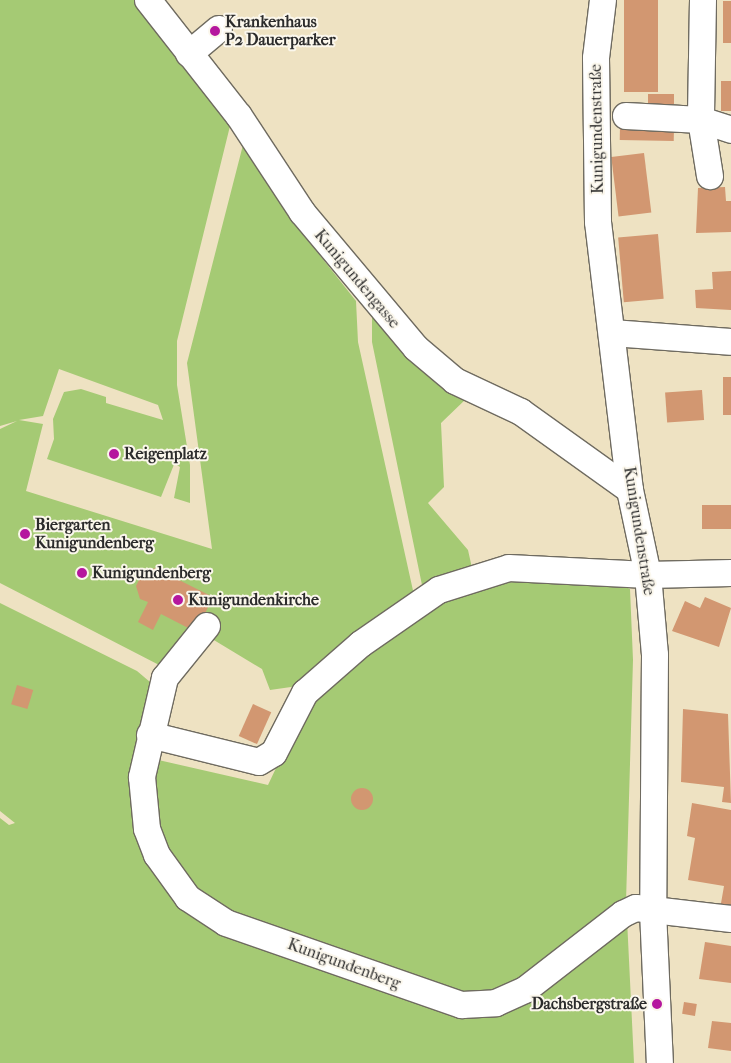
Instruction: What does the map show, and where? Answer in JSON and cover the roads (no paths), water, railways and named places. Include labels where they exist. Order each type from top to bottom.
[{"type":"street","name":"Kunigundengasse","points":[[148,0],[239,116],[302,212],[416,348],[455,381],[521,412],[630,490]]},
{"type":"street","name":"Kunigundenstraße","points":[[603,0],[596,58],[598,222],[630,490],[648,575],[655,655],[653,911],[660,1063]]},
{"type":"street","points":[[703,0],[702,120],[710,176]]},
{"type":"street","points":[[189,54],[219,29]]},
{"type":"street","points":[[626,116],[702,120],[731,130]]},
{"type":"street","points":[[612,333],[731,342]]},
{"type":"street","points":[[150,735],[259,762],[274,753],[305,693],[319,678],[439,590],[509,568],[648,575],[731,573]]},
{"type":"street","name":"Kunigundenberg","points":[[206,626],[165,678],[150,735],[142,777],[147,828],[156,855],[188,898],[226,923],[335,958],[418,991],[462,1004],[496,1003],[525,990],[623,914],[636,908],[653,911]]},
{"type":"street","points":[[653,911],[731,919]]},
{"type":"place","name":"Krankenhaus P2 Dauerparker","points":[[215,31]]},
{"type":"place","name":"Reigenplatz","points":[[114,454]]},
{"type":"place","name":"Biergarten Kunigundenberg","points":[[25,534]]},
{"type":"place","name":"Kunigundenberg","points":[[82,573]]},
{"type":"place","name":"Kunigundenkirche","points":[[178,600]]},
{"type":"place","name":"Dachsbergstraße","points":[[657,1004]]}]
